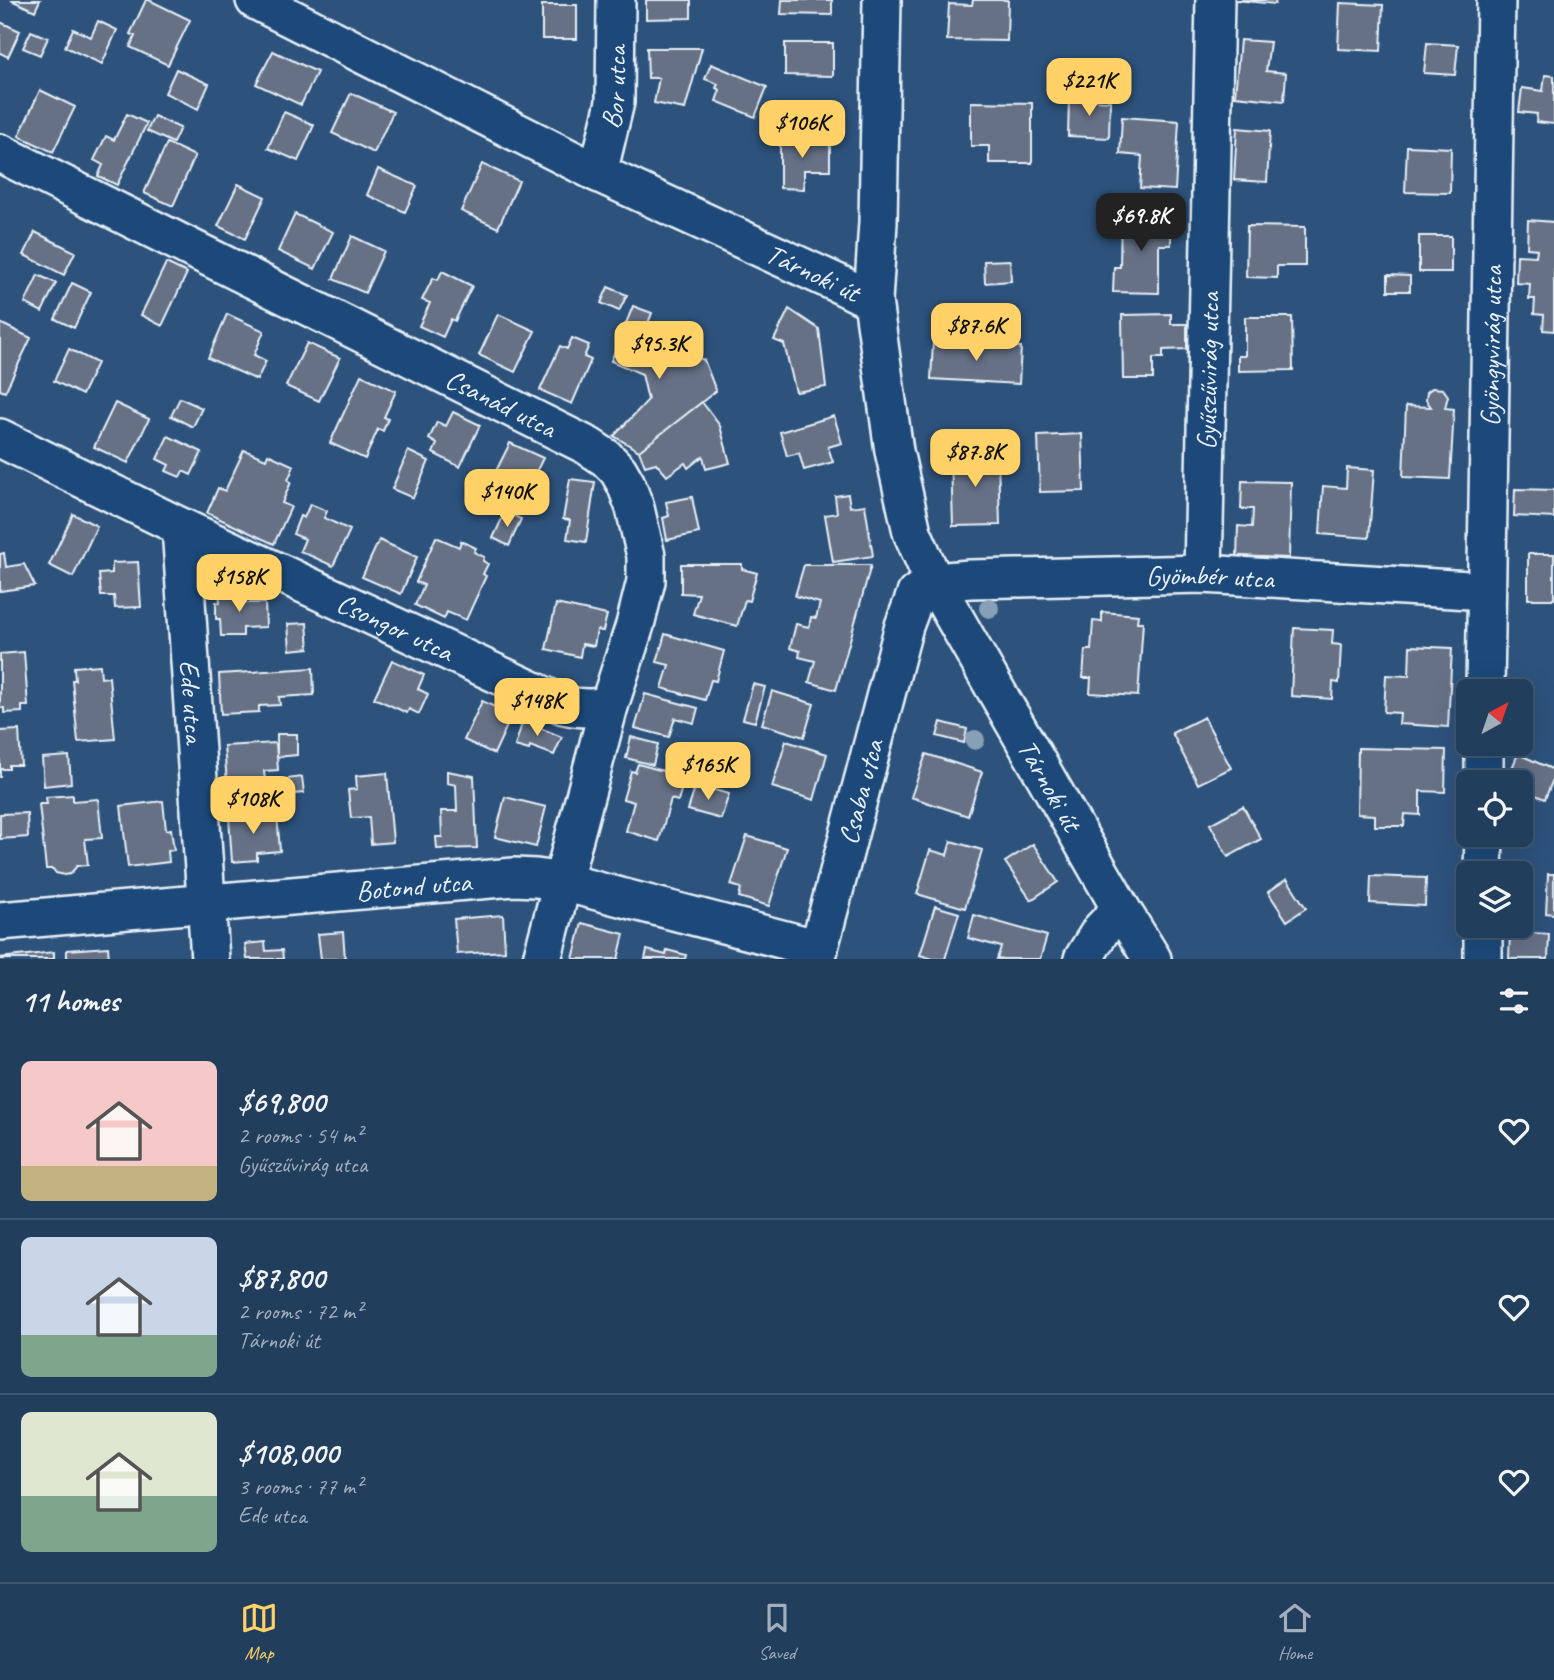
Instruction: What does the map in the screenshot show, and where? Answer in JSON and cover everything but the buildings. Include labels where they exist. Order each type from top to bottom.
[{"type":"street","name":"Tárnoki út","points":[[254,0],[598,173],[873,301],[894,451],[912,531],[934,582],[1152,959]]},
{"type":"street","name":"Bor utca","points":[[598,173],[615,102],[616,0]]},
{"type":"street","points":[[873,301],[878,222],[882,0]]},
{"type":"street","name":"Gyűszűvirág utca","points":[[1203,574],[1215,0]]},
{"type":"street","name":"Gyöngyvirág utca","points":[[1485,679],[1496,0]]},
{"type":"street","name":"Csanád utca","points":[[0,153],[576,439],[606,458],[618,470],[635,508],[646,556],[643,594],[609,706],[542,959]]},
{"type":"street","name":"Csongor utca","points":[[0,438],[181,527],[565,705],[580,709],[609,706]]},
{"type":"street","name":"Ede utca","points":[[181,527],[210,959]]},
{"type":"street","name":"Gyömbér utca","points":[[934,582],[1203,574],[1486,591]]},
{"type":"street","name":"Csaba utca","points":[[818,954],[904,625],[916,594],[934,582]]},
{"type":"street","points":[[904,625],[929,610],[946,614],[961,627]]},
{"type":"street","name":"Csongor utca","points":[[565,705],[583,727],[596,756]]},
{"type":"street","name":"Botond utca","points":[[0,920],[486,878],[536,878],[563,882],[818,954]]},
{"type":"street","points":[[1083,959],[1101,930],[1121,909]]},
{"type":"street","points":[[1483,938],[1483,959]]}]
